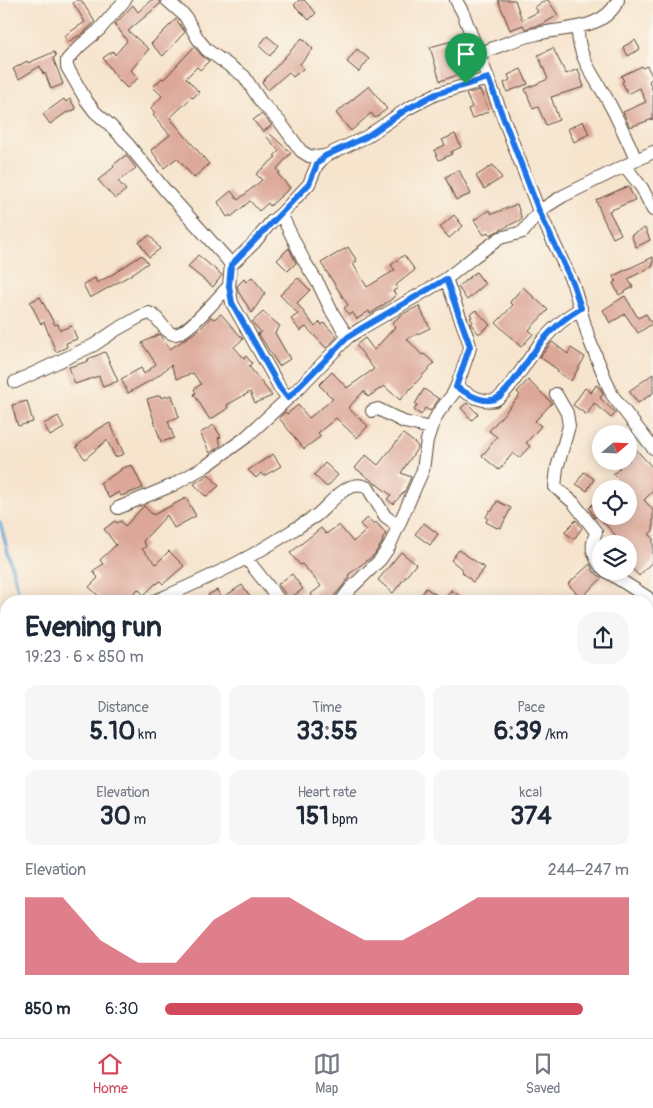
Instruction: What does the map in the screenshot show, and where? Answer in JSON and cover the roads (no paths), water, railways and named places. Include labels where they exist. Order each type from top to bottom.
[{"type":"street","points":[[125,0],[99,30],[67,60],[68,66],[86,100],[95,112],[127,143],[164,190],[231,265]]},
{"type":"street","points":[[167,0],[185,16],[198,39],[208,50],[244,76],[261,102],[280,122],[300,150],[316,158],[325,156],[366,137],[407,109],[436,94],[488,78]]},
{"type":"street","points":[[456,0],[539,211],[573,284],[589,339],[612,395],[653,448]]},
{"type":"street","points":[[478,54],[537,34],[578,28],[603,16],[614,7],[618,0]]},
{"type":"street","points":[[578,28],[578,41],[583,58],[607,98],[631,163],[653,210]]},
{"type":"street","points":[[118,508],[173,485],[206,466],[246,438],[348,337],[446,279],[500,238],[523,232],[539,211],[582,185],[653,152]]},
{"type":"street","points":[[288,398],[280,388],[232,303],[229,286],[231,265],[309,184],[317,164],[325,156]]},
{"type":"street","points":[[280,214],[332,312],[348,337]]},
{"type":"street","points":[[346,595],[380,560],[389,547],[424,470],[427,440],[431,428],[438,413],[456,387],[470,346],[446,279]]},
{"type":"street","points":[[16,382],[94,345],[145,314],[153,315],[168,332],[174,335],[179,334],[193,323],[229,286]]},
{"type":"street","points":[[456,387],[472,397],[494,400],[501,397],[527,359],[543,340],[562,320],[581,308]]},
{"type":"street","points":[[556,394],[567,413],[568,426],[557,468],[555,487],[573,502],[596,532],[595,535]]},
{"type":"street","points":[[372,411],[378,409],[404,422],[431,428]]},
{"type":"street","points":[[169,595],[246,558],[319,513],[331,500],[342,492],[359,486],[368,488],[385,516],[398,526]]},
{"type":"street","points":[[246,558],[275,595]]},
{"type":"street","points":[[620,580],[644,595]]},
{"type":"waterway","points":[[0,522],[19,595]]}]
